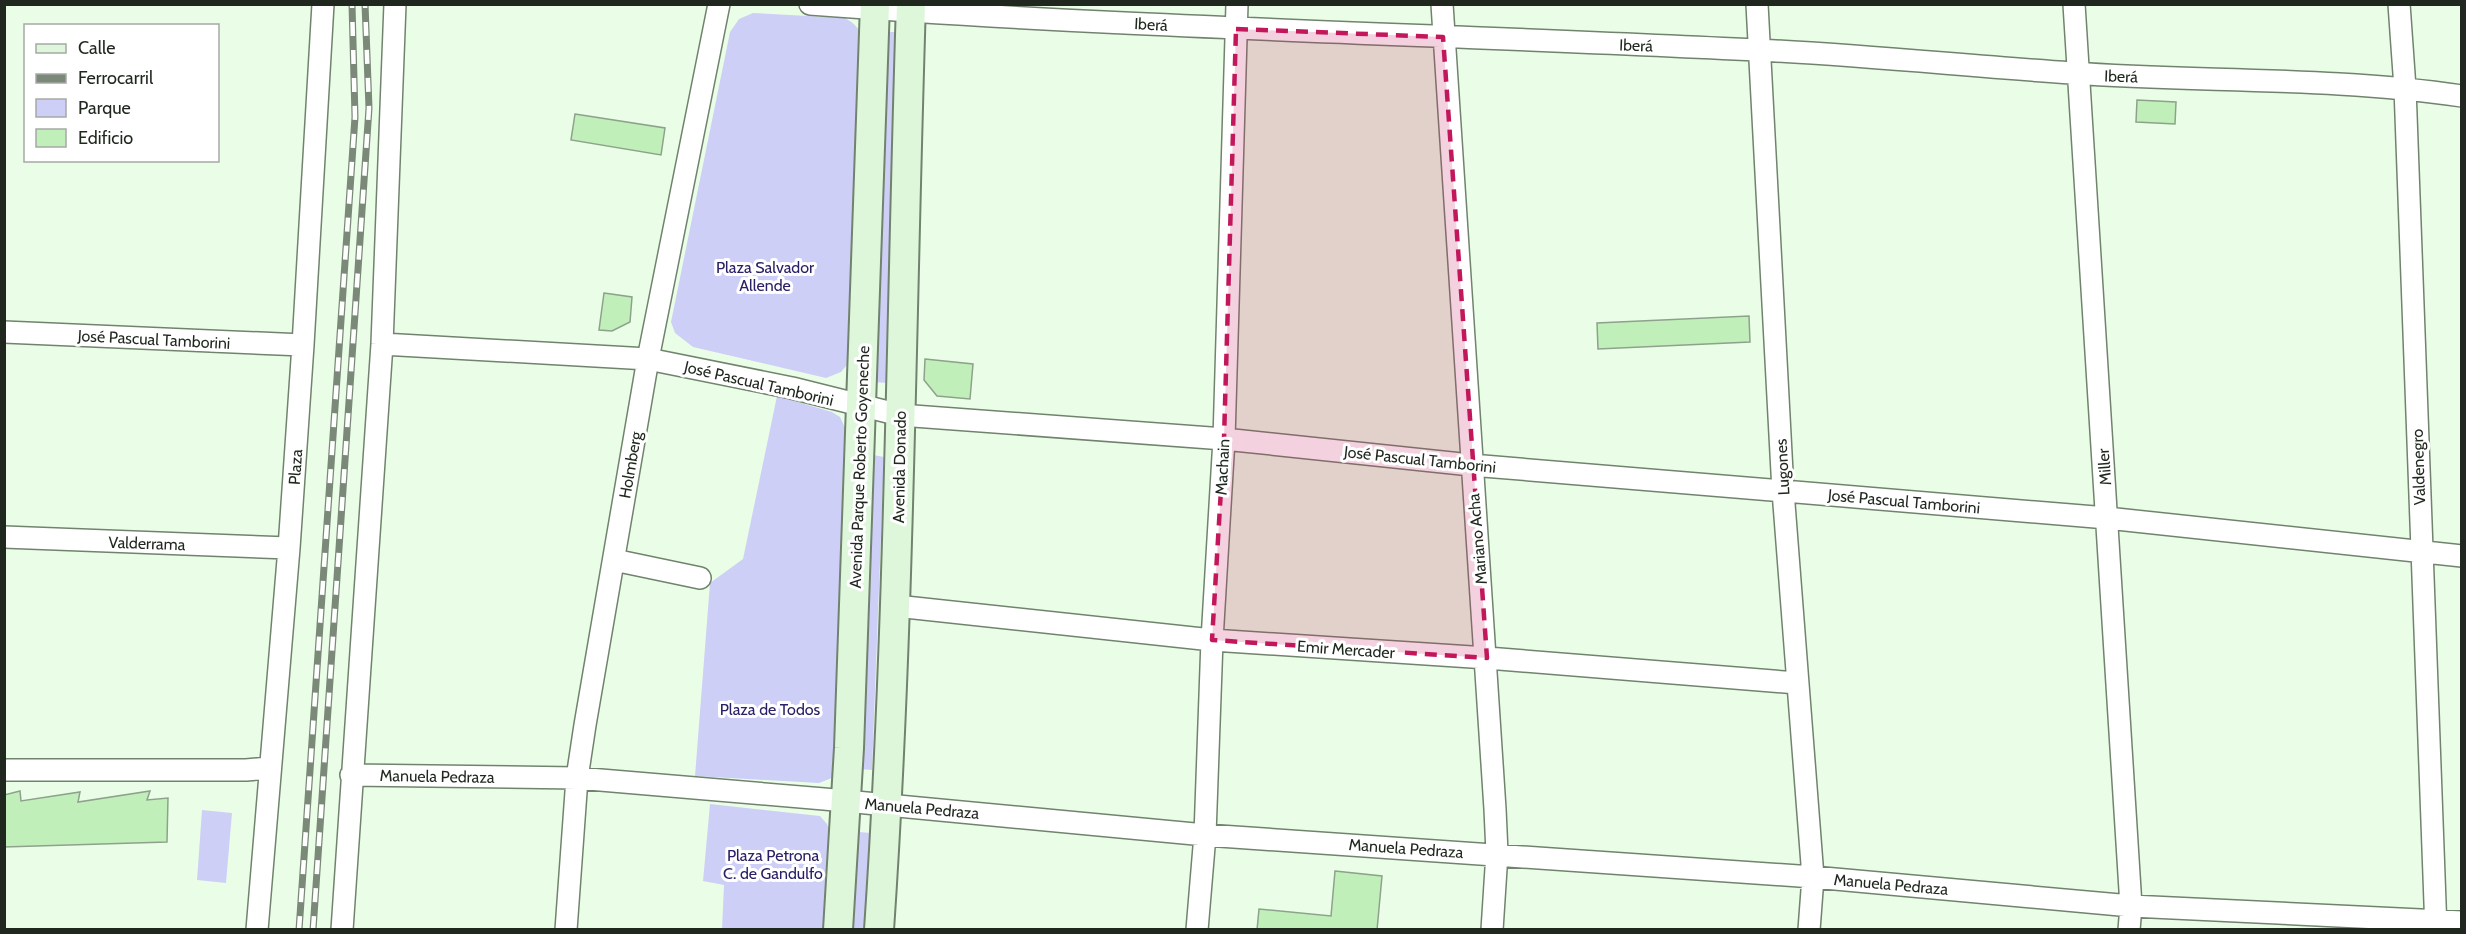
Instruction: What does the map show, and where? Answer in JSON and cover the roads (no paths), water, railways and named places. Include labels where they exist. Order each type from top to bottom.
[{"type":"main road","name":"Avenida Parque Roberto Goyeneche","points":[[838,930],[846,801],[875,7]]},
{"type":"main road","name":"Avenida Donado","points":[[879,930],[896,606],[911,8]]},
{"type":"street","name":"Plaza","points":[[257,930],[289,548],[322,4]]},
{"type":"street","points":[[342,930],[382,344],[395,4]]},
{"type":"street","name":"Holmberg","points":[[566,930],[577,778],[648,358],[718,4]]},
{"type":"street","name":"Iberá","points":[[810,4],[911,8],[1236,29],[1760,50],[2079,74],[2404,88],[2462,96]]},
{"type":"street","name":"Machain","points":[[1197,930],[1205,835],[1212,640],[1224,439],[1237,4]]},
{"type":"street","name":"Mariano Acha","points":[[1442,4],[1471,465],[1487,658],[1497,853],[1492,930]]},
{"type":"street","name":"Lugones","points":[[1757,4],[1783,491],[1813,877],[1809,930]]},
{"type":"street","name":"Miller","points":[[2074,4],[2131,906],[2129,930]]},
{"type":"street","name":"Valdenegro","points":[[2399,4],[2437,925]]},
{"type":"street","name":"José Pascual Tamborini","points":[[4,332],[303,345]]},
{"type":"street","name":"José Pascual Tamborini","points":[[382,344],[648,358],[792,388],[900,416],[1224,439],[1471,465],[2107,518],[2462,556]]},
{"type":"street","name":"Valderrama","points":[[4,537],[289,548]]},
{"type":"street","points":[[614,560],[700,578]]},
{"type":"street","name":"Emir Mercader","points":[[896,606],[1212,640],[1487,658],[1797,683]]},
{"type":"street","points":[[4,770],[246,770],[269,768]]},
{"type":"street","name":"Manuela Pedraza","points":[[351,775],[577,778],[1205,835],[1497,853],[1813,877],[2131,906],[2437,925],[2462,922]]},
{"type":"railway","points":[[299,930],[355,117],[352,4]]},
{"type":"railway","points":[[313,930],[369,108],[365,4]]},
{"type":"park label","name":"Plaza Salvador Allende","points":[[765,276]]},
{"type":"park label","name":"Plaza de Todos","points":[[770,709]]},
{"type":"park label","name":"Plaza Petrona C. de Gandulfo","points":[[773,864]]}]
